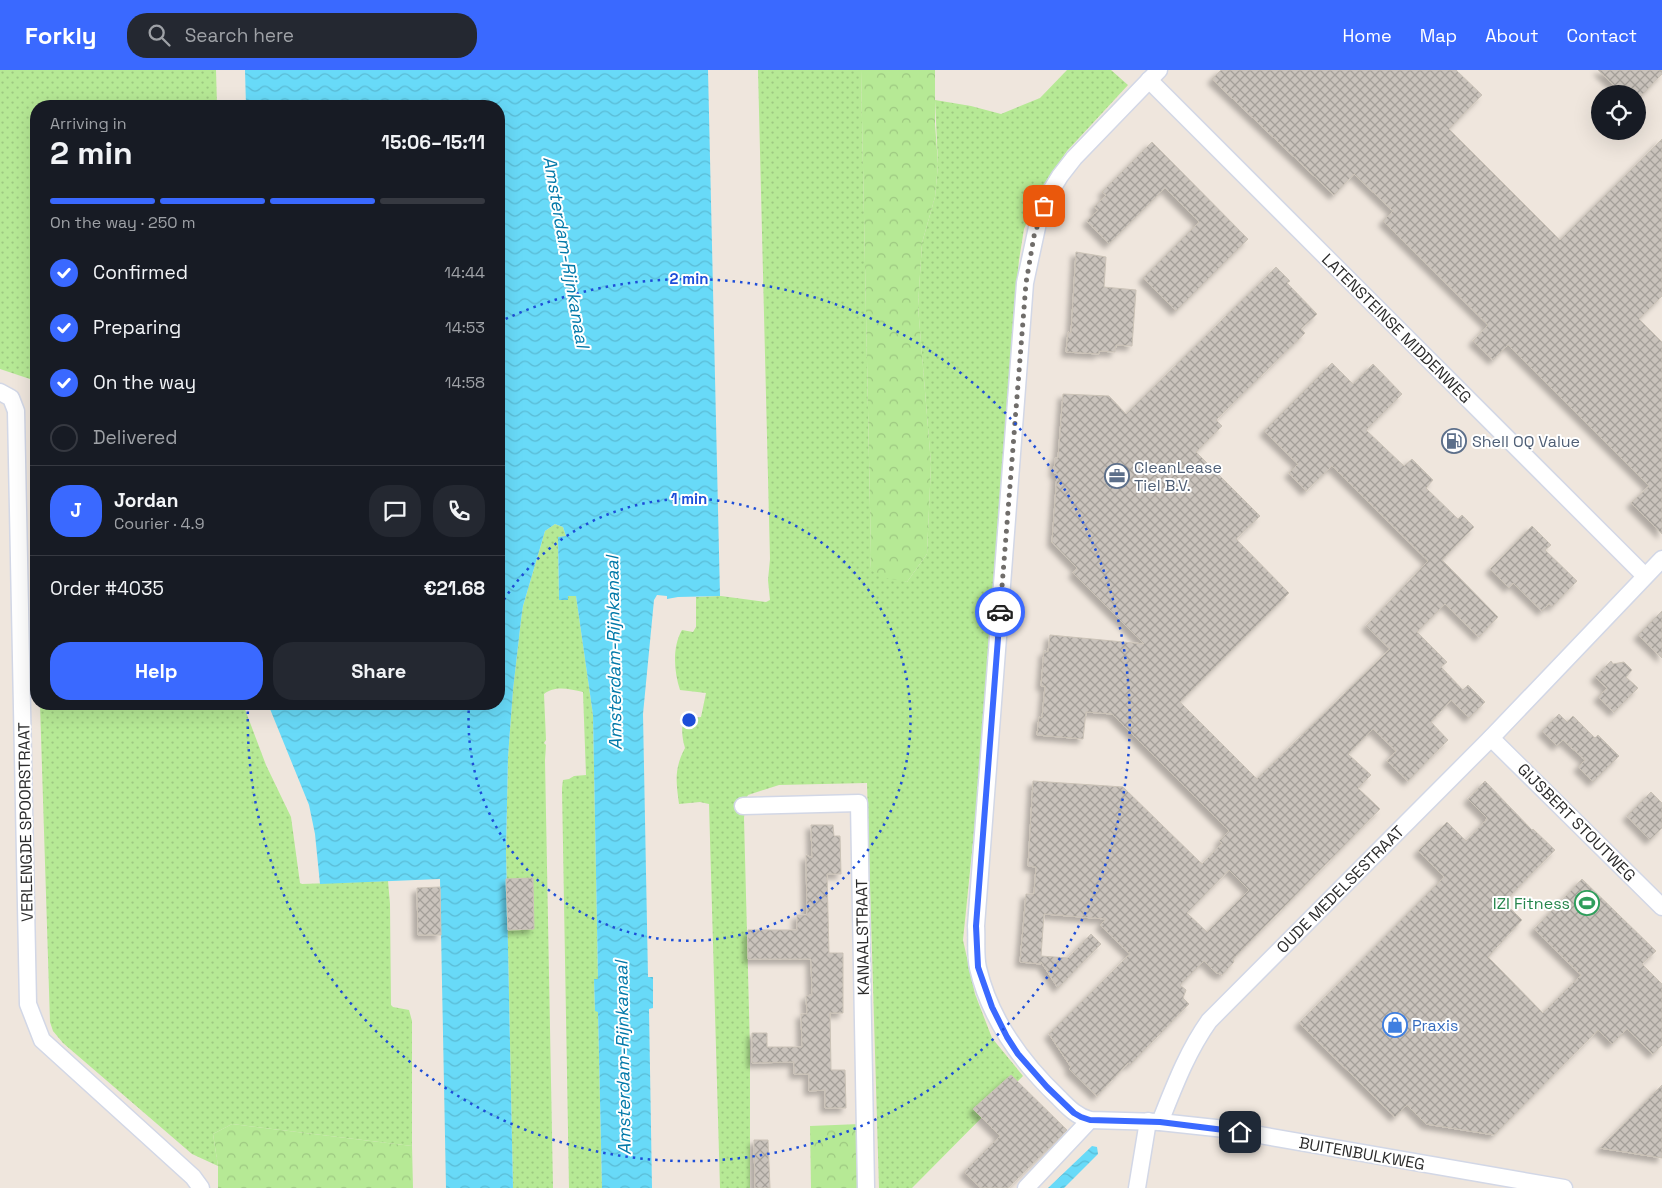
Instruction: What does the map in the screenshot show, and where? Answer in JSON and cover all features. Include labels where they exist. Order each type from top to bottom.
[{"type":"street","name":"LATENSTEINSE MIDDENWEG","points":[[1154,75],[1645,576]]},
{"type":"street","points":[[1154,75],[1074,158],[1060,176],[1042,210],[1034,236],[1026,283],[976,926],[978,967],[992,1007],[1018,1054],[1047,1087],[1074,1113],[1090,1120],[1154,1121]]},
{"type":"street","name":"VERLENGDE SPOORSTRAAT","points":[[0,392],[11,398],[16,412],[28,1004],[42,1040],[193,1178],[201,1188]]},
{"type":"street","name":"OUDE MEDELSESTRAAT","points":[[1137,1188],[1154,1121],[1197,1038],[1209,1021],[1491,738],[1662,559]]},
{"type":"street","name":"GIJSBERT STOUTWEG","points":[[1491,738],[1662,907]]},
{"type":"street","name":"KANAALSTRAAT","points":[[743,806],[859,803],[866,1188]]},
{"type":"street","points":[[1026,1188],[1090,1120]]},
{"type":"street","name":"BUITENBULKWEG","points":[[1154,1121],[1225,1129],[1564,1188]]},
{"type":"green space","points":[[0,70],[216,70],[217,100],[30,100],[30,379],[0,369]]},
{"type":"green space","points":[[758,70],[861,70],[870,569],[907,582],[927,554],[931,464],[918,306],[922,243],[935,197],[938,164],[935,100],[971,106],[1001,114],[1040,98],[1067,70],[1111,70],[1128,85],[1067,151],[1043,186],[1024,229],[1019,260],[984,734],[963,940],[975,994],[992,1038],[1023,1076],[912,1188],[879,1188],[867,783],[779,785],[748,795],[746,799],[744,818],[750,1049],[750,1188],[720,1188],[709,804],[700,802],[679,804],[677,782],[677,769],[685,748],[682,733],[684,719],[701,717],[706,693],[680,690],[676,675],[675,652],[682,630],[693,632],[696,627],[696,597],[721,596],[766,602],[770,600],[768,580],[770,559]]},
{"type":"green space","points":[[861,70],[935,70],[935,124],[938,164],[935,197],[922,243],[918,306],[931,464],[927,554],[907,582],[880,577],[870,569]]},
{"type":"green space","points":[[555,524],[563,527],[566,536],[558,537],[559,600],[568,600],[568,596],[576,596],[593,715],[598,979],[594,979],[595,1011],[598,1011],[602,1188],[569,1188],[562,788],[563,780],[574,776],[586,775],[583,692],[563,688],[553,689],[544,694],[553,1188],[513,1188],[506,851],[508,757],[513,690],[523,606],[545,531]]},
{"type":"green space","points":[[40,710],[245,710],[266,765],[291,817],[300,883],[388,881],[391,1005],[409,1010],[412,1021],[412,1146],[232,1124],[213,1134],[218,1166],[192,1154],[63,1043],[53,1031],[50,1022]]},
{"type":"green space","points":[[232,1124],[412,1146],[413,1188],[218,1188],[218,1166],[213,1134]]},
{"type":"green space","points":[[860,1124],[862,1188],[811,1188],[810,1126]]},
{"type":"water","name":"Amsterdam-Rijnkanaal","points":[[245,70],[708,70],[720,596],[667,599],[667,596],[657,595],[654,600],[643,714],[648,977],[653,977],[653,1008],[649,1009],[652,1188],[602,1188],[598,1012],[595,1011],[594,979],[598,979],[593,715],[576,596],[568,596],[568,600],[559,600],[558,537],[566,536],[563,527],[555,524],[545,531],[523,606],[513,690],[508,757],[506,851],[513,1188],[446,1188],[440,879],[320,884],[315,834],[309,805],[270,710],[505,710],[505,100],[246,100]]},
{"type":"water","points":[[1092,1146],[1097,1147],[1098,1154],[1064,1188],[1048,1188]]},
{"type":"building","points":[[1221,70],[1456,70],[1482,95],[1449,129],[1560,240],[1662,139],[1662,296],[1639,319],[1662,342],[1662,534],[1631,503],[1649,486],[1508,345],[1493,360],[1473,341],[1488,325],[1383,221],[1393,211],[1354,174],[1334,195],[1212,79]]},
{"type":"building","points":[[1598,70],[1662,70],[1662,74],[1646,91],[1646,85],[1614,85]]},
{"type":"building","points":[[1152,142],[1248,239],[1176,311],[1143,278],[1199,222],[1165,188],[1109,244],[1087,221],[1098,210],[1094,207],[1106,195],[1102,192]]},
{"type":"building","points":[[1076,252],[1106,257],[1104,287],[1136,290],[1132,346],[1116,345],[1115,352],[1099,351],[1099,354],[1066,352],[1068,332],[1071,333]]},
{"type":"building","points":[[1276,267],[1290,281],[1287,283],[1317,314],[1301,329],[1305,333],[1216,420],[1222,426],[1196,452],[1260,516],[1236,539],[1289,593],[1180,702],[1257,779],[1390,649],[1366,626],[1428,561],[1332,466],[1306,491],[1289,473],[1298,464],[1264,431],[1332,363],[1353,384],[1373,364],[1402,394],[1366,430],[1404,466],[1412,459],[1433,480],[1426,488],[1458,519],[1462,515],[1474,527],[1442,560],[1498,617],[1479,637],[1445,604],[1417,632],[1447,662],[1441,667],[1463,690],[1468,685],[1485,702],[1469,718],[1451,700],[1431,722],[1448,740],[1408,781],[1387,761],[1396,751],[1373,729],[1348,754],[1371,775],[1358,788],[1380,809],[1233,959],[1234,962],[1222,975],[1215,972],[1204,961],[1180,985],[1186,990],[1183,998],[1189,1004],[1097,1096],[1069,1069],[1071,1067],[1049,1034],[1130,954],[1100,925],[1106,919],[1044,914],[1041,956],[1068,958],[1091,934],[1101,944],[1058,988],[1041,962],[1041,964],[1020,962],[1026,894],[1034,894],[1036,867],[1028,866],[1033,781],[1123,787],[1202,864],[1222,843],[1219,841],[1229,831],[1112,714],[1086,712],[1083,739],[1037,735],[1039,717],[1042,718],[1045,686],[1041,686],[1044,651],[1048,652],[1050,635],[1144,644],[1073,573],[1077,568],[1052,542],[1057,474],[1054,473],[1055,458],[1058,458],[1063,394],[1109,396],[1126,414]],"holes":[[[1229,870],[1249,890],[1207,932],[1187,913]]]},
{"type":"building","points":[[1532,526],[1551,545],[1545,550],[1577,581],[1552,607],[1549,604],[1542,611],[1513,583],[1509,588],[1490,569]]},
{"type":"building","points":[[1662,611],[1662,658],[1638,635]]},
{"type":"building","points":[[1611,661],[1613,664],[1624,662],[1632,670],[1626,677],[1638,688],[1614,712],[1598,697],[1607,688],[1595,677]]},
{"type":"building","points":[[1559,714],[1567,722],[1573,716],[1595,738],[1598,735],[1619,756],[1593,782],[1578,767],[1585,760],[1563,740],[1557,746],[1542,731]]},
{"type":"building","points":[[1485,781],[1532,830],[1555,850],[1504,902],[1522,920],[1488,957],[1543,1013],[1581,975],[1534,929],[1582,879],[1656,951],[1642,964],[1662,984],[1662,1045],[1653,1054],[1627,1029],[1612,1044],[1598,1030],[1494,1135],[1426,1124],[1407,1105],[1395,1117],[1299,1023],[1444,877],[1418,851],[1447,822],[1466,841],[1487,818],[1468,799]]},
{"type":"building","points":[[1651,792],[1662,803],[1662,828],[1650,840],[1627,816]]},
{"type":"building","points":[[811,825],[833,825],[834,836],[840,836],[841,874],[827,874],[829,953],[843,953],[843,1013],[830,1013],[831,1070],[845,1070],[846,1108],[825,1108],[825,1090],[809,1091],[809,1074],[794,1074],[794,1062],[752,1063],[752,1033],[767,1033],[767,1047],[802,1047],[801,1014],[807,1014],[806,996],[812,995],[811,959],[748,959],[748,930],[797,930],[797,915],[807,915],[806,855],[812,858]]},
{"type":"building","points":[[533,878],[534,929],[508,930],[506,879]]},
{"type":"building","points":[[440,887],[441,935],[418,935],[417,888]]},
{"type":"building","points":[[1011,1075],[1067,1130],[1008,1188],[981,1188],[964,1172],[1000,1136],[973,1109]]},
{"type":"building","points":[[1662,1085],[1662,1158],[1600,1148]]},
{"type":"building","points":[[754,1140],[768,1140],[770,1188],[755,1188]]},
{"type":"way so far","points":[[1000,612],[1026,283],[1034,236],[1044,206]]},
{"type":"place","name":"Shell OQ Value","points":[[1454,441]]},
{"type":"place","name":"CleanLease Tiel B.V.","points":[[1117,476]]},
{"type":"place","name":"IZI Fitness","points":[[1587,903]]},
{"type":"place","name":"Praxis","points":[[1395,1025]]},
{"type":"route","points":[[1000,612],[976,926],[978,967],[992,1007],[1018,1054],[1047,1087],[1074,1113],[1081,1117],[1090,1120],[1160,1122],[1240,1132]]}]
